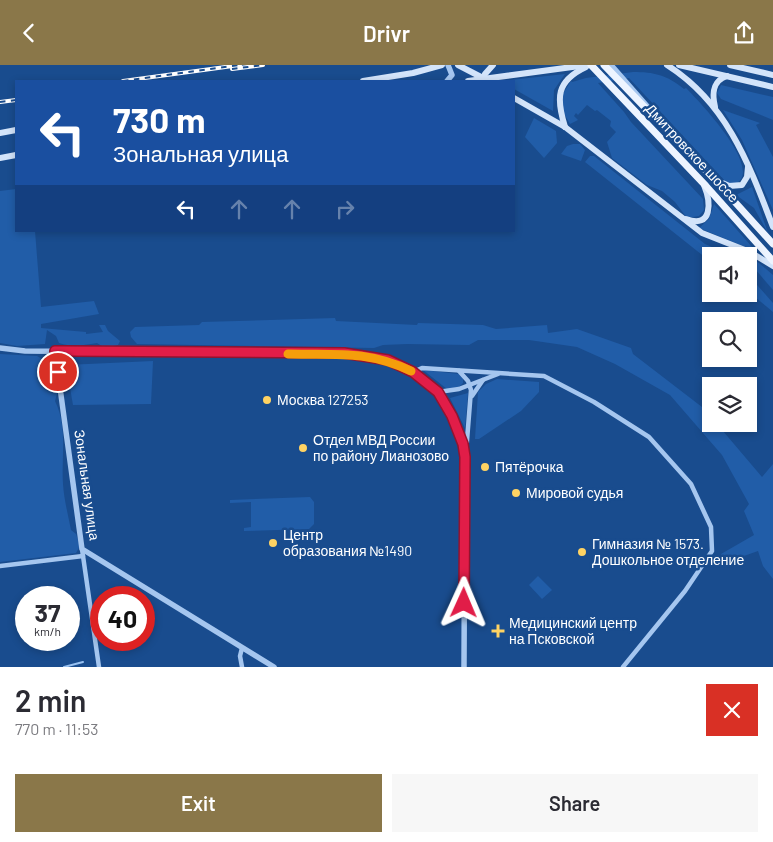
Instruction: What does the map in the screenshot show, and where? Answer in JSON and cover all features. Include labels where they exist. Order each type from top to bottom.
[{"type":"main road","points":[[369,80],[413,73],[442,65]]},
{"type":"main road","points":[[458,65],[485,80],[589,65]]},
{"type":"main road","points":[[485,80],[493,65]]},
{"type":"main road","points":[[565,127],[559,104],[560,91],[571,76],[589,65]]},
{"type":"main road","name":"Дмитровское шоссе","points":[[589,65],[703,182],[773,261]]},
{"type":"main road","name":"Дмитровское шоссе","points":[[604,65],[627,85],[773,244]]},
{"type":"main road","points":[[667,65],[686,79],[715,108],[735,137],[747,161],[773,227]]},
{"type":"main road","points":[[679,65],[773,87]]},
{"type":"main road","points":[[730,65],[773,75]]},
{"type":"main road","points":[[715,108],[714,86],[722,78],[729,76]]},
{"type":"main road","points":[[515,99],[565,127],[680,217],[714,239],[750,252],[773,266]]},
{"type":"main road","points":[[0,133],[15,130]]},
{"type":"main road","points":[[0,158],[15,155]]},
{"type":"main road","points":[[714,179],[729,186],[742,185],[747,177],[747,161]]},
{"type":"main road","points":[[680,217],[696,222],[701,220],[709,211],[710,198],[703,182]]},
{"type":"street","points":[[448,65],[452,75],[448,80]]},
{"type":"street","points":[[611,65],[627,85]]},
{"type":"street","points":[[0,348],[55,351],[344,353],[388,360],[413,372],[438,392],[458,428],[465,457]]},
{"type":"street","name":"Зональная улица","points":[[55,351],[82,549],[274,667]]},
{"type":"street","points":[[413,372],[422,368],[544,376],[594,402],[653,440],[691,484],[711,527],[712,551],[706,563],[623,667]]},
{"type":"street","points":[[458,371],[465,375],[470,385],[471,397],[465,457],[464,667]]},
{"type":"street","points":[[438,392],[447,392],[505,373]]},
{"type":"street","points":[[471,397],[479,385],[487,378]]},
{"type":"street","points":[[82,549],[99,667]]},
{"type":"street","points":[[0,566],[83,556]]},
{"type":"street","points":[[242,647],[240,656],[242,667]]},
{"type":"shaded area","points":[[633,72],[660,75],[672,80],[684,89],[686,88],[716,121],[737,153],[743,167],[741,178],[732,185],[725,181],[629,78],[598,83],[631,122],[703,199],[704,210],[699,216],[687,218],[675,202],[662,191],[647,185],[612,158],[607,142],[616,132],[610,126],[611,121],[597,110],[595,111],[587,105],[578,115],[576,113],[574,116],[578,120],[570,124],[563,112],[562,95],[571,81]]},
{"type":"shaded area","points":[[565,74],[554,90],[553,111],[515,90],[515,80],[510,80]]},
{"type":"shaded area","points":[[721,85],[773,97],[773,120],[721,99],[717,93]]},
{"type":"shaded area","points":[[723,110],[760,123],[756,125],[773,157],[773,210],[742,140]]},
{"type":"shaded area","points":[[534,118],[556,131],[557,143],[544,158],[525,137]]},
{"type":"shaded area","points":[[580,144],[585,150],[581,161],[561,154],[567,146]]},
{"type":"shaded area","points":[[590,156],[594,156],[705,244],[712,247],[702,247],[702,255],[585,162]]},
{"type":"shaded area","points":[[752,187],[768,233],[754,208],[736,195]]},
{"type":"shaded area","points":[[15,189],[15,232],[35,232],[41,307],[94,301],[99,314],[41,324],[41,328],[86,332],[86,334],[103,332],[99,325],[105,325],[108,331],[120,341],[118,345],[105,348],[97,343],[78,346],[64,345],[59,343],[56,336],[47,330],[45,344],[17,346],[0,343],[0,191]]},
{"type":"shaded area","points":[[714,204],[752,247],[745,247],[699,228],[709,219]]},
{"type":"shaded area","points":[[757,262],[773,275],[773,290],[757,271]]},
{"type":"shaded area","points":[[757,285],[773,303],[773,312],[757,299]]},
{"type":"shaded area","points":[[335,318],[336,321],[417,325],[418,323],[483,325],[496,329],[547,325],[548,333],[577,329],[631,348],[633,354],[702,407],[702,432],[670,395],[615,364],[577,347],[529,340],[478,340],[469,345],[407,344],[383,345],[374,348],[137,344],[131,337],[130,332],[135,327],[199,325],[202,322]]},
{"type":"shaded area","points":[[0,354],[37,356],[49,363],[56,382],[57,394],[55,401],[63,432],[65,501],[71,530],[76,534],[80,546],[76,553],[0,562]]},
{"type":"shaded area","points":[[153,361],[151,404],[73,405],[66,365]]},
{"type":"shaded area","points":[[423,370],[459,374],[463,377],[463,383],[459,387],[447,389]]},
{"type":"shaded area","points":[[497,379],[539,382],[539,392],[521,411],[479,439],[475,439],[478,392],[486,384]]},
{"type":"shaded area","points":[[468,393],[465,428],[450,398]]},
{"type":"shaded area","points":[[702,432],[724,432],[762,477],[773,464],[773,579],[763,566],[758,551],[724,563],[721,560],[721,554],[754,535],[744,511],[749,504],[722,455]]},
{"type":"shaded area","points":[[310,497],[314,502],[314,524],[309,529],[244,531],[244,528],[251,527],[251,502],[230,503],[230,500]]},
{"type":"shaded area","points":[[538,576],[552,590],[542,599],[529,585]]},
{"type":"waterway","points":[[64,667],[83,662]]},
{"type":"railway","points":[[130,80],[240,65]]},
{"type":"railway","points":[[232,69],[263,65]]},
{"type":"railway","points":[[0,102],[15,100]]},
{"type":"slow traffic","points":[[288,354],[344,353],[366,355],[388,360],[411,371]]},
{"type":"place","name":"Москва 127253","points":[[267,400]]},
{"type":"place","name":"Отдел МВД России по району Лианозово","points":[[303,448]]},
{"type":"place","name":"Пятёрочка","points":[[485,467]]},
{"type":"place","name":"Мировой судья","points":[[516,493]]},
{"type":"place","name":"Центр образования №1490","points":[[273,543]]},
{"type":"place","name":"Гимназия № 1573. Дошкольное отделение","points":[[582,552]]},
{"type":"place","name":"Медицинский центр на Псковской","points":[[498,631]]},
{"type":"route","points":[[58,372],[55,351],[344,353],[388,360],[413,372],[438,392],[458,428],[463,444],[465,457],[464,603]]}]
